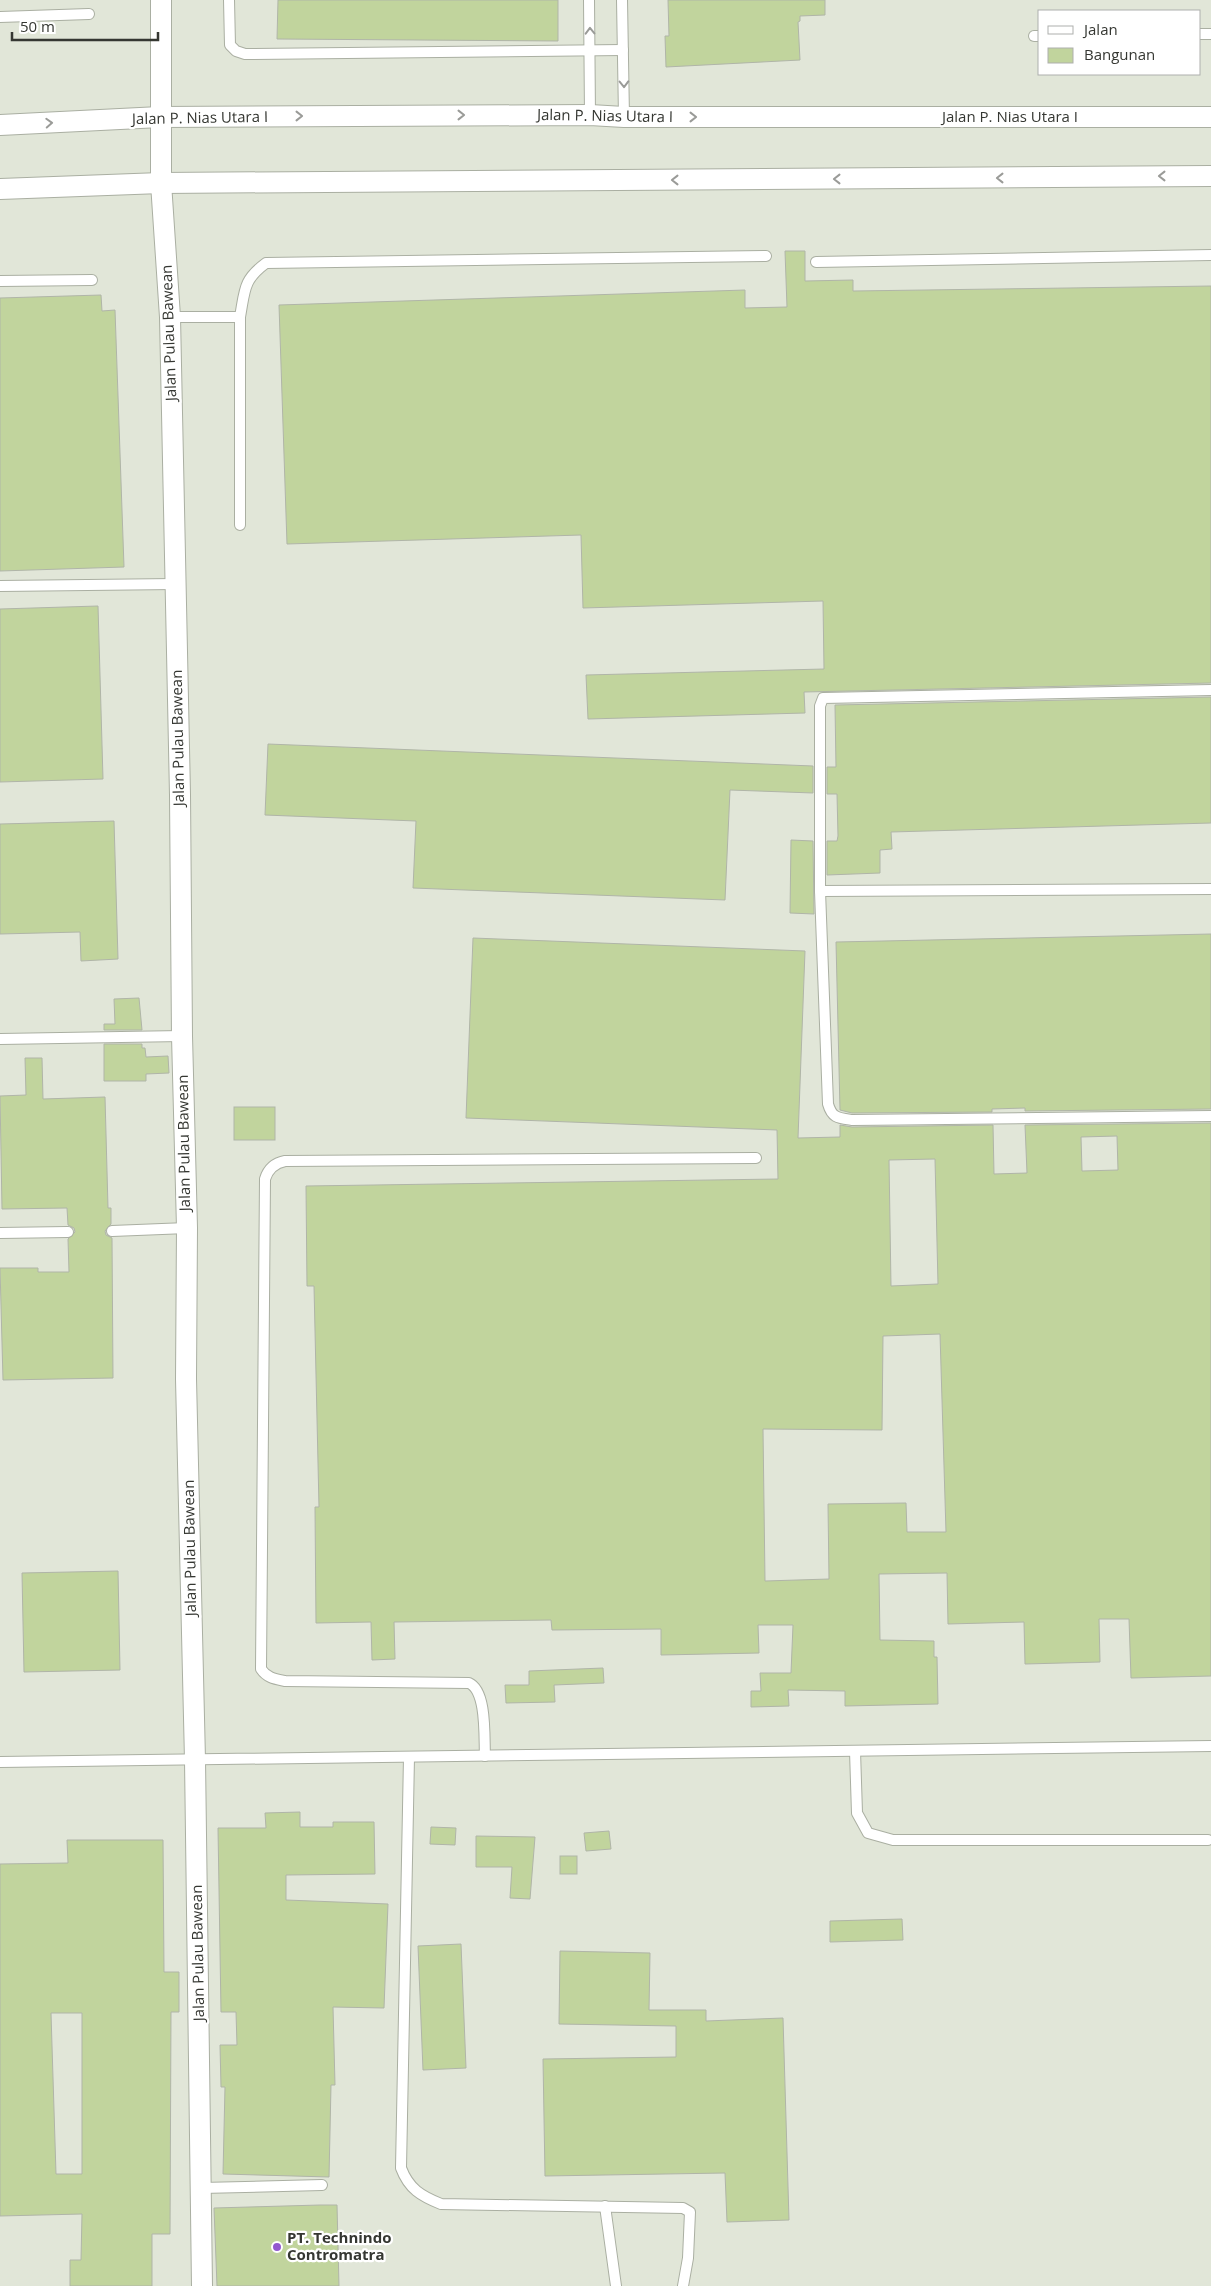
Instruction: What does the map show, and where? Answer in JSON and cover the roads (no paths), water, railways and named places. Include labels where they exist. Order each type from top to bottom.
[{"type":"street","name":"Jalan Pulau Bawean","points":[[161,0],[161,183],[170,317],[187,1228],[186,1379],[195,1760],[202,2286]]},
{"type":"street","name":"Jalan P. Nias Utara I","points":[[0,125],[160,117],[590,115],[624,117],[1211,117]]},
{"type":"street","points":[[0,189],[161,183],[1211,176]]},
{"type":"lane","points":[[229,0],[230,45],[236,51],[245,54],[623,50]]},
{"type":"lane","points":[[590,0],[590,115]]},
{"type":"lane","points":[[622,0],[624,117]]},
{"type":"lane","points":[[0,17],[89,14]]},
{"type":"lane","points":[[816,262],[1211,255]]},
{"type":"lane","points":[[240,525],[240,317],[245,288],[251,274],[266,263],[766,256]]},
{"type":"lane","points":[[0,281],[92,280]]},
{"type":"lane","points":[[170,317],[240,317]]},
{"type":"lane","points":[[0,586],[175,584]]},
{"type":"lane","points":[[1211,690],[823,698],[820,706],[820,891],[828,1104],[831,1113],[837,1118],[852,1120],[1211,1116]]},
{"type":"lane","points":[[820,891],[1211,889]]},
{"type":"lane","points":[[0,1039],[182,1036]]},
{"type":"lane","points":[[485,1756],[481,1696],[474,1685],[468,1683],[285,1681],[271,1678],[265,1674],[262,1668],[265,1189],[267,1172],[278,1162],[285,1161],[756,1158]]},
{"type":"lane","points":[[112,1231],[187,1228]]},
{"type":"lane","points":[[0,1233],[68,1232]]},
{"type":"lane","points":[[0,1762],[1211,1746]]},
{"type":"lane","points":[[854,1751],[857,1813],[868,1833],[893,1840],[1208,1840]]},
{"type":"lane","points":[[408,1757],[401,2168],[406,2180],[418,2194],[441,2204],[683,2208],[688,2210],[688,2258],[683,2286]]},
{"type":"lane","points":[[201,2188],[322,2185]]},
{"type":"lane","points":[[604,2206],[616,2286]]},
{"type":"place","name":"PT. Technindo Contromatra","points":[[277,2247]]}]
